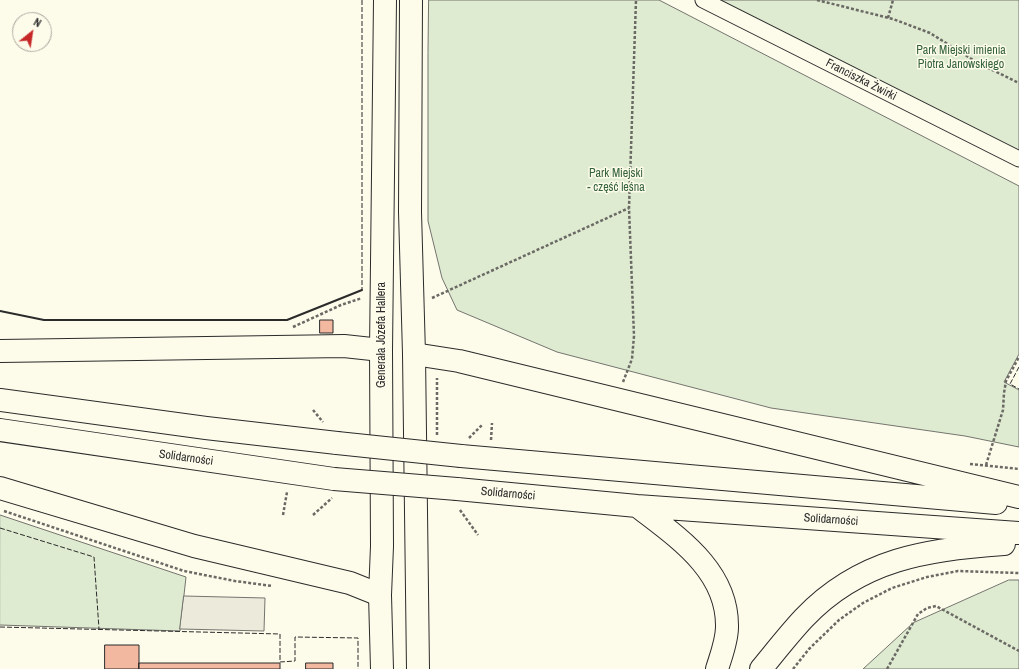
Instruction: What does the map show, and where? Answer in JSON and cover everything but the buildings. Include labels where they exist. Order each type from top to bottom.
[{"type":"main road","name":"Generała Józefa Hallera","points":[[382,669],[380,595],[382,546],[381,350],[385,0]]},
{"type":"main road","points":[[411,0],[410,212],[414,354],[418,669]]},
{"type":"main road","points":[[0,351],[344,346],[442,357],[1019,497]]},
{"type":"main road","points":[[0,400],[206,428],[337,443],[463,449],[1019,504]]},
{"type":"main road","name":"Solidarności","points":[[0,430],[333,488],[458,500],[637,506],[1019,533]]},
{"type":"main road","points":[[0,488],[194,546],[350,583],[380,595]]},
{"type":"main road","points":[[637,506],[701,559],[714,579],[724,604],[727,627],[717,669]]},
{"type":"main road","points":[[760,669],[804,617],[836,590],[861,574],[889,563],[922,553],[965,546],[1019,543]]},
{"type":"street","name":"Franciszka Żwirki","points":[[703,0],[1019,159]]},
{"type":"path","points":[[630,384],[623,382],[632,359],[634,336],[629,208],[636,0]]},
{"type":"path","points":[[817,0],[888,18],[930,33],[978,63],[1019,83]]},
{"type":"path","points":[[888,18],[892,0]]},
{"type":"path","points":[[431,298],[629,208]]},
{"type":"path","points":[[291,328],[351,301],[368,298]]},
{"type":"path","points":[[437,438],[436,382],[442,357]]},
{"type":"path","points":[[986,465],[1003,410],[1006,381],[1019,357]]},
{"type":"path","points":[[490,441],[492,423]]},
{"type":"path","points":[[463,449],[483,424]]},
{"type":"path","points":[[964,463],[1019,469]]},
{"type":"path","points":[[313,515],[333,488]]},
{"type":"path","points":[[283,515],[287,492]]},
{"type":"path","points":[[458,500],[478,535]]},
{"type":"path","points":[[793,669],[809,649],[839,620],[863,603],[892,588],[927,577],[958,571],[1019,573]]},
{"type":"path","points":[[887,669],[918,614],[927,608],[936,606],[1019,651]]},
{"type":"green space","name":"Park Miejski - część leśna","points":[[429,0],[659,0],[1019,186],[1019,354],[1004,382],[1019,390],[1019,447],[965,436],[771,408],[557,352],[457,310],[442,278],[428,221]]},
{"type":"green space","name":"Park Miejski imienia Piotra Janowskiego","points":[[716,0],[1019,0],[1019,151]]},
{"type":"green space","points":[[0,515],[186,577],[180,631],[0,625]]},
{"type":"green space","points":[[1009,580],[1019,580],[1019,669],[863,669],[913,623]]},
{"type":"shaded area","points":[[184,596],[265,598],[264,631],[180,629]]},
{"type":"fence","points":[[362,0],[362,290]]},
{"type":"fence","points":[[1019,367],[1010,384],[1019,389]]},
{"type":"fence","points":[[0,528],[94,557],[99,629]]},
{"type":"fence","points":[[0,627],[280,634],[280,662],[295,661],[295,637],[358,638],[358,669]]},
{"type":"wall","points":[[0,311],[44,320],[287,320],[362,290]]}]
